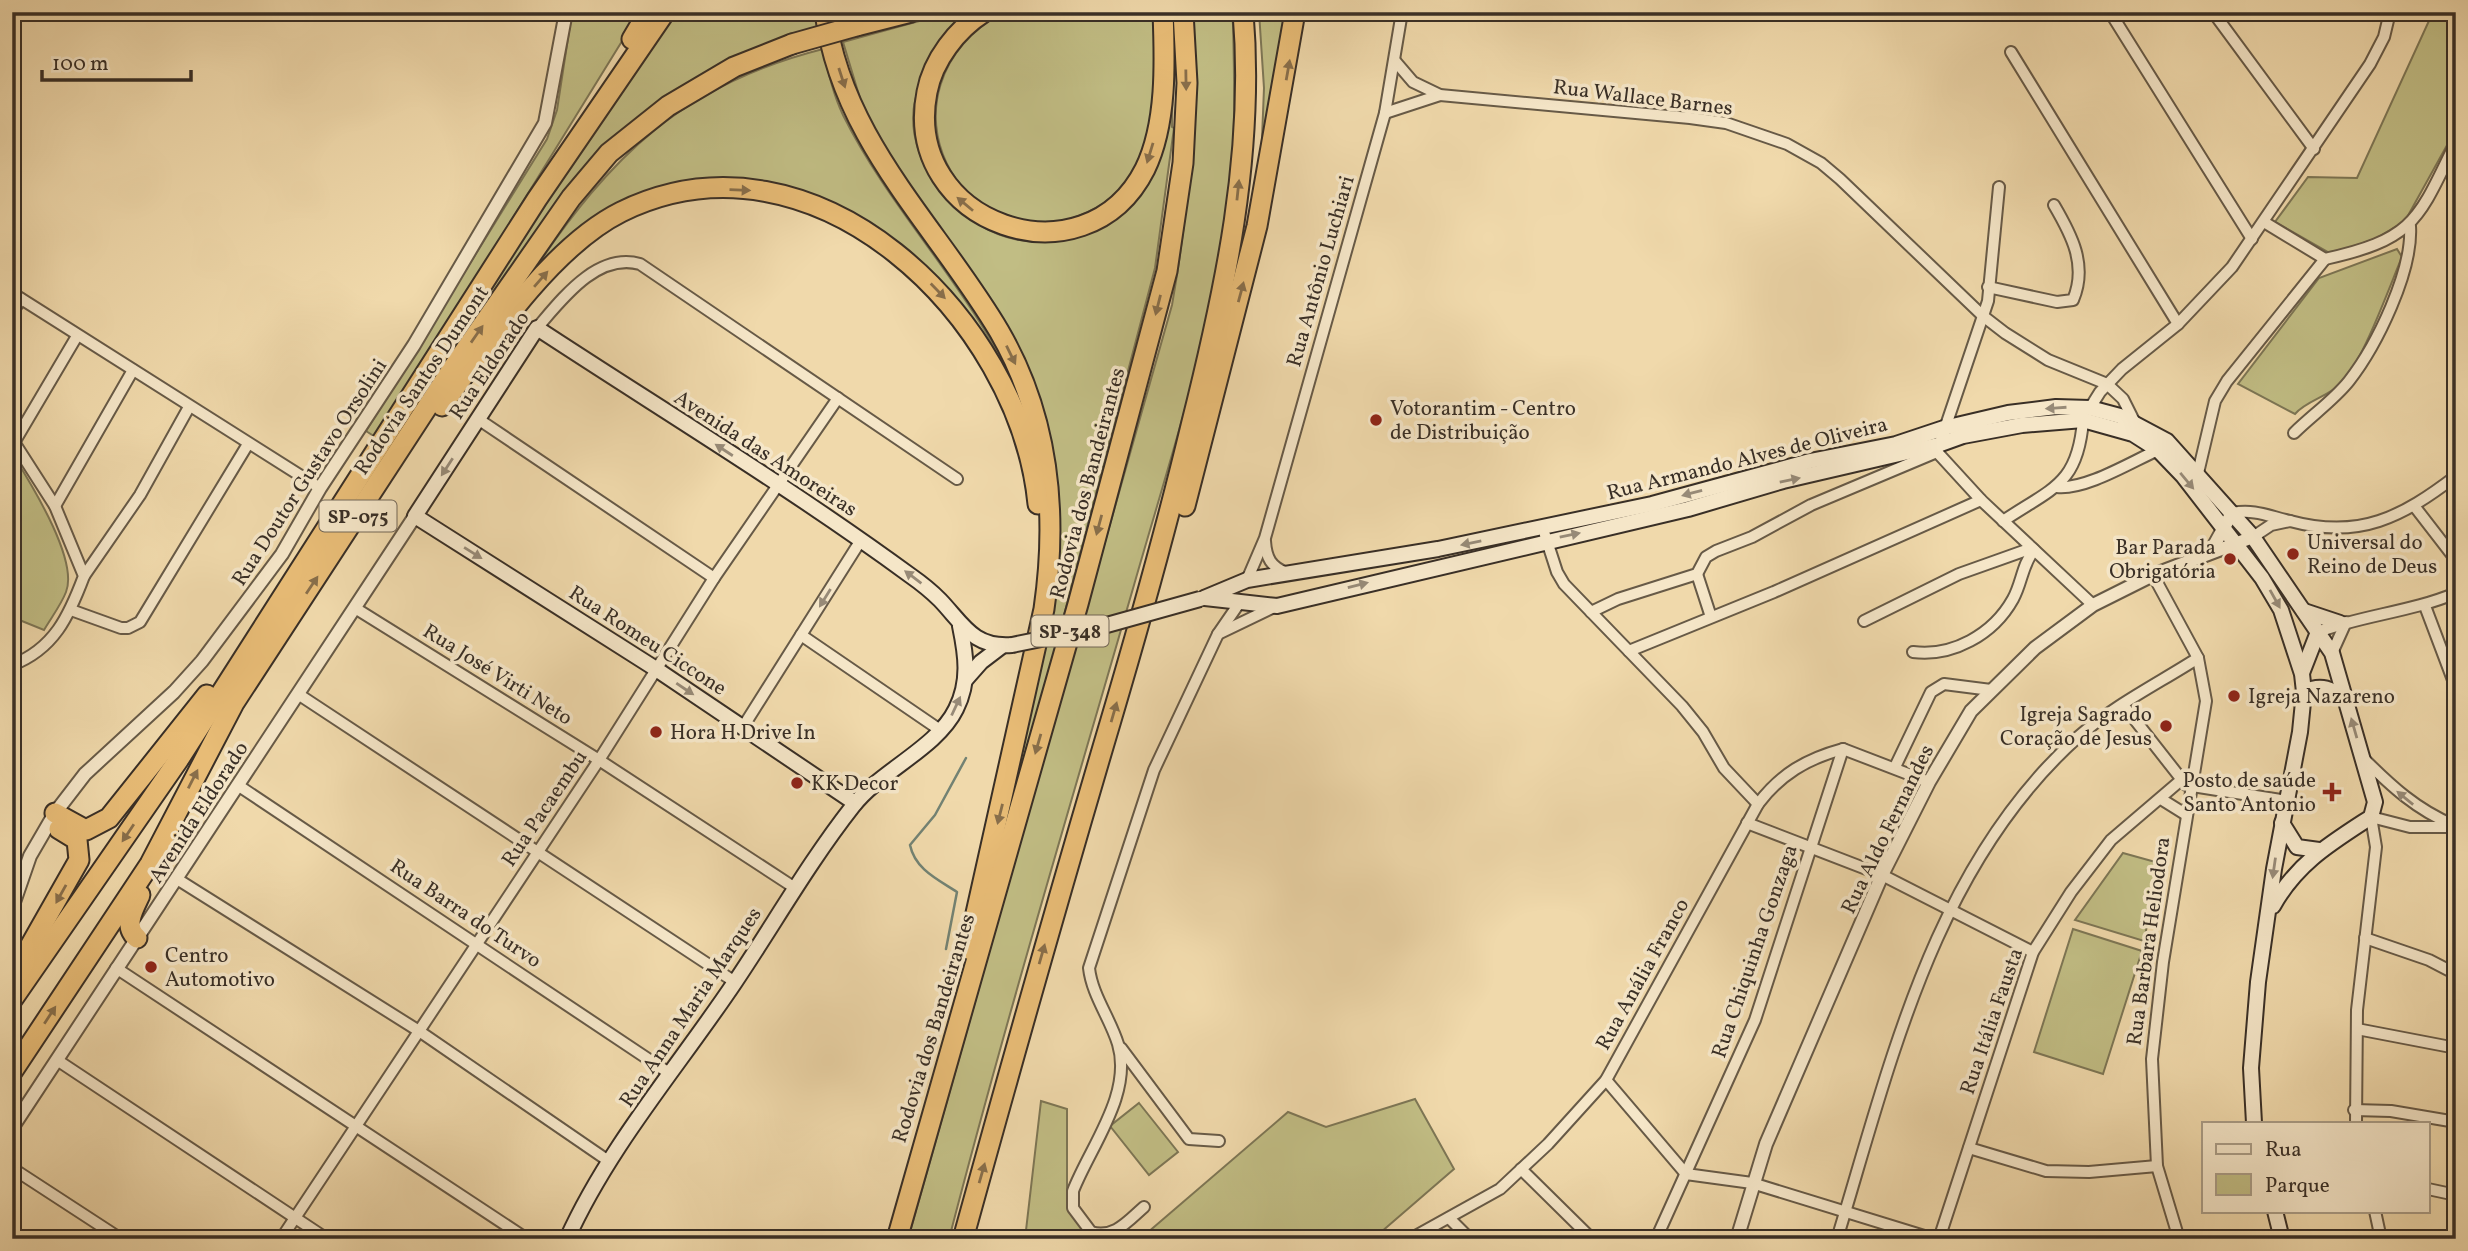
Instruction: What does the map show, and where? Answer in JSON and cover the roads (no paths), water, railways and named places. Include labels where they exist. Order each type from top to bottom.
[{"type":"highway","points":[[537,199],[564,146],[648,12]]},
{"type":"highway","name":"Rodovia Santos Dumont","points":[[12,1000],[179,759],[537,199],[665,12]]},
{"type":"highway","points":[[825,12],[845,87],[867,137],[895,184],[1000,333],[1030,399],[1046,460],[1051,564],[1036,652],[937,1090]]},
{"type":"highway","name":"Rodovia Santos Dumont","points":[[12,1072],[150,864],[234,703],[551,225],[610,153],[649,119],[698,86],[734,67],[792,44],[911,12]]},
{"type":"highway","points":[[984,12],[959,33],[932,74],[925,102],[927,148],[942,180],[960,201],[981,216],[1016,229],[1056,233],[1098,217],[1112,207],[1144,171],[1158,123],[1163,12]]},
{"type":"highway","name":"Rodovia dos Bandeirantes","points":[[897,1239],[937,1090],[1078,604],[1167,271],[1183,163],[1187,83],[1183,12]]},
{"type":"highway","name":"SP-348","points":[[963,1239],[1045,943],[1150,591],[1206,367],[1229,260],[1244,126],[1243,12]]},
{"type":"highway","points":[[1150,591],[1184,509],[1242,287],[1268,177],[1296,12]]},
{"type":"highway","points":[[391,466],[422,434],[535,285],[574,244],[595,228],[640,204],[696,190],[752,190],[799,201],[850,224],[911,266],[964,322],[999,376],[1024,432],[1037,495],[1041,566],[1036,652]]},
{"type":"highway","points":[[52,818],[86,830],[109,818],[212,689],[241,663]]},
{"type":"highway","points":[[12,978],[79,860],[78,839],[52,818]]},
{"type":"highway","points":[[137,938],[131,931],[130,920],[145,885],[150,864]]},
{"type":"main road","name":"Rua Eldorado","points":[[415,516],[537,328]]},
{"type":"main road","name":"Avenida das Amoreiras","points":[[537,328],[861,540],[933,593],[960,626],[979,639],[1007,646]]},
{"type":"main road","name":"Rua Armando Alves de Oliveira","points":[[1203,598],[1277,606],[1810,461],[1896,444],[1944,428],[2056,407],[2135,423],[2167,441],[2253,537],[2332,653],[2375,802],[2371,817]]},
{"type":"main road","name":"Rua Armando Alves de Oliveira","points":[[1007,646],[1096,628],[1203,598],[1247,580],[1688,509],[1783,481],[1937,449],[1963,436],[2086,414],[2133,435],[2158,450],[2224,526],[2281,610],[2302,674],[2304,692],[2282,823],[2252,1037],[2251,1090],[2254,1122]]},
{"type":"main road","name":"Rua Romeu Ciccone","points":[[415,516],[656,669],[855,803]]},
{"type":"main road","points":[[1290,575],[1294,586],[1292,601]]},
{"type":"main road","points":[[1240,602],[1247,580]]},
{"type":"main road","points":[[2304,611],[2343,622]]},
{"type":"main road","points":[[960,626],[966,679]]},
{"type":"main road","points":[[2302,674],[2318,632]]},
{"type":"main road","points":[[855,803],[940,730],[956,709],[966,679],[981,662],[1007,646]]},
{"type":"main road","points":[[2304,692],[2316,686],[2328,688],[2346,700]]},
{"type":"main road","name":"Rua Anna Maria Marques","points":[[567,1239],[581,1208],[610,1162],[855,803]]},
{"type":"main road","points":[[2269,913],[2285,885],[2319,850],[2371,817]]},
{"type":"main road","points":[[2282,823],[2297,847],[2319,850]]},
{"type":"main road","points":[[2274,1212],[2282,1239]]},
{"type":"street","name":"Rua Doutor Gustavo Orsolini","points":[[12,908],[30,856],[52,818],[85,774],[174,692],[202,662],[267,576],[320,488],[414,345],[535,144],[550,108],[566,12]]},
{"type":"street","name":"Rua Antônio Luchiari","points":[[1247,580],[1265,538],[1385,113],[1402,12]]},
{"type":"street","points":[[2110,12],[2252,239]]},
{"type":"street","points":[[2213,12],[2314,149]]},
{"type":"street","points":[[2003,521],[2057,487],[2080,451],[2086,414],[2107,384],[2178,324],[2232,267],[2314,149],[2377,51],[2384,37],[2390,12]]},
{"type":"street","points":[[2011,52],[2178,324]]},
{"type":"street","name":"Rua Wallace Barnes","points":[[1395,61],[1413,82],[1440,95],[1726,123],[1787,144],[1821,163],[1840,179],[1983,316],[2048,360],[2107,384],[2123,399],[2135,423]]},
{"type":"street","name":"Rua Wallace Barnes","points":[[1385,113],[1440,95]]},
{"type":"street","points":[[2198,473],[2215,401],[2227,381],[2325,259],[2366,248],[2410,226],[2429,198],[2456,142]]},
{"type":"street","points":[[1591,612],[1618,599],[1697,574],[1706,557],[1716,551],[1752,537],[1811,505],[1937,449],[1983,316],[1999,187]]},
{"type":"street","points":[[1988,287],[2070,302],[2074,298],[2078,274],[2077,252],[2074,241],[2054,205]]},
{"type":"street","points":[[2264,222],[2325,259]]},
{"type":"street","points":[[2294,433],[2347,383],[2357,369],[2388,310],[2406,268],[2411,244],[2410,226]]},
{"type":"street","name":"Rua Eldorado","points":[[537,328],[580,283],[621,260],[640,264],[838,398]]},
{"type":"street","points":[[12,313],[17,296],[320,488]]},
{"type":"street","points":[[78,337],[14,440],[55,506],[84,576]]},
{"type":"street","points":[[55,506],[133,370]]},
{"type":"street","points":[[838,398],[957,479]]},
{"type":"street","name":"Rua Pacaembu","points":[[281,1239],[357,1129],[419,1031],[600,760],[714,578],[838,398]]},
{"type":"street","points":[[12,665],[50,643],[71,611],[84,576],[140,495],[190,407]]},
{"type":"street","points":[[478,419],[714,578]]},
{"type":"street","points":[[71,611],[121,628],[128,628],[140,622],[248,444]]},
{"type":"street","points":[[1937,449],[1981,500],[2093,605]]},
{"type":"street","points":[[2057,487],[2068,488],[2085,483],[2158,450]]},
{"type":"street","points":[[2211,551],[2232,513],[2251,510],[2290,521],[2326,526],[2373,524],[2415,507],[2456,476]]},
{"type":"street","points":[[1629,651],[1981,500]]},
{"type":"street","points":[[2415,507],[2456,561]]},
{"type":"street","name":"Avenida Eldorado","points":[[12,1128],[415,516]]},
{"type":"street","points":[[2253,537],[2271,525],[2290,521]]},
{"type":"street","points":[[1545,534],[1564,584],[1692,718],[1724,768],[1758,804]]},
{"type":"street","name":"Rua Aldo Fernandes","points":[[1737,1239],[1752,1183],[1786,1095],[1882,875],[1929,782],[1971,711],[2035,648],[2093,605],[2153,575],[2253,537]]},
{"type":"street","points":[[1265,538],[1266,555],[1271,563],[1276,569],[1290,575]]},
{"type":"street","points":[[743,727],[861,540]]},
{"type":"street","points":[[1864,621],[1959,573],[2033,549]]},
{"type":"street","points":[[1913,652],[1933,654],[1944,651],[1982,633],[2012,600],[2025,562],[2033,549]]},
{"type":"street","points":[[1697,574],[1711,617]]},
{"type":"street","name":"Rua Barbara Heliodora","points":[[2153,575],[2198,658],[2206,701],[2185,783],[2185,814],[2154,1022],[2151,1091],[2157,1166],[2179,1239]]},
{"type":"street","points":[[2318,632],[2343,622],[2425,606],[2456,593]]},
{"type":"street","points":[[1219,1140],[1189,1139],[1119,1046],[1091,981],[1089,968],[1150,781],[1218,634],[1240,602]]},
{"type":"street","points":[[1218,634],[1277,606]]},
{"type":"street","points":[[2425,606],[2456,688]]},
{"type":"street","name":"Rua José Virti Neto","points":[[355,608],[600,760],[795,888]]},
{"type":"street","points":[[2332,653],[2343,622]]},
{"type":"street","points":[[801,635],[940,730]]},
{"type":"street","points":[[1837,1239],[1920,978],[1949,909],[2020,797],[2081,734],[2198,658]]},
{"type":"street","points":[[1895,767],[1931,692],[1944,684],[1991,690]]},
{"type":"street","points":[[298,694],[735,982]]},
{"type":"street","points":[[2124,706],[2185,783],[2287,802]]},
{"type":"street","points":[[1843,749],[1929,782]]},
{"type":"street","name":"Rua Anália Franco","points":[[1410,1239],[1500,1189],[1569,1123],[1606,1080],[1758,804],[1780,777],[1817,758],[1843,749]]},
{"type":"street","name":"Rua Chiquinha Gonzaga","points":[[1656,1239],[1755,1020],[1843,749]]},
{"type":"street","points":[[2363,758],[2406,799],[2424,812],[2456,826]]},
{"type":"street","name":"Rua Itália Fausta","points":[[1937,1239],[2033,952],[2071,892],[2111,840],[2185,783]]},
{"type":"street","name":"Rua Barra do Turvo","points":[[239,786],[669,1073]]},
{"type":"street","points":[[2161,799],[2185,814]]},
{"type":"street","points":[[2356,1122],[2357,1029],[2376,847],[2371,817],[2410,827],[2456,826]]},
{"type":"street","points":[[1747,822],[1882,875],[2033,952]]},
{"type":"street","points":[[177,879],[419,1031],[610,1162]]},
{"type":"street","points":[[2365,938],[2429,960],[2456,974]]},
{"type":"street","points":[[116,968],[527,1239]]},
{"type":"street","points":[[2357,1029],[2456,1048]]},
{"type":"street","points":[[1119,1046],[1119,1080],[1114,1097],[1076,1183],[1072,1203],[1075,1213],[1091,1232],[1104,1235],[1122,1226],[1144,1207]]},
{"type":"street","points":[[57,1060],[327,1239]]},
{"type":"street","points":[[1606,1080],[1686,1174],[1752,1183],[1937,1239]]},
{"type":"street","points":[[2354,1110],[2391,1111],[2456,1122]]},
{"type":"street","points":[[1969,1148],[2026,1167],[2056,1172],[2157,1166]]},
{"type":"street","points":[[12,1168],[121,1239]]},
{"type":"street","points":[[1521,1169],[1592,1239]]},
{"type":"street","points":[[2430,1189],[2456,1195]]},
{"type":"street","points":[[2375,1212],[2377,1238]]},
{"type":"street","points":[[1448,1218],[1470,1239]]},
{"type":"waterway","points":[[946,949],[957,892],[922,867],[910,845],[935,815],[966,758]]},
{"type":"place","name":"Votorantim - Centro de Distribuição","points":[[1376,420]]},
{"type":"place","name":"Universal do Reino de Deus","points":[[2293,554]]},
{"type":"place","name":"Bar Parada Obrigatória","points":[[2230,559]]},
{"type":"place","name":"Igreja Nazareno","points":[[2234,696]]},
{"type":"place","name":"Igreja Sagrado Coração de Jesus","points":[[2166,726]]},
{"type":"place","name":"Hora H Drive In","points":[[656,732]]},
{"type":"place","name":"KK Decor","points":[[797,783]]},
{"type":"place","name":"Posto de saúde Santo Antonio","points":[[2332,792]]},
{"type":"place","name":"Centro Automotivo","points":[[151,967]]}]
